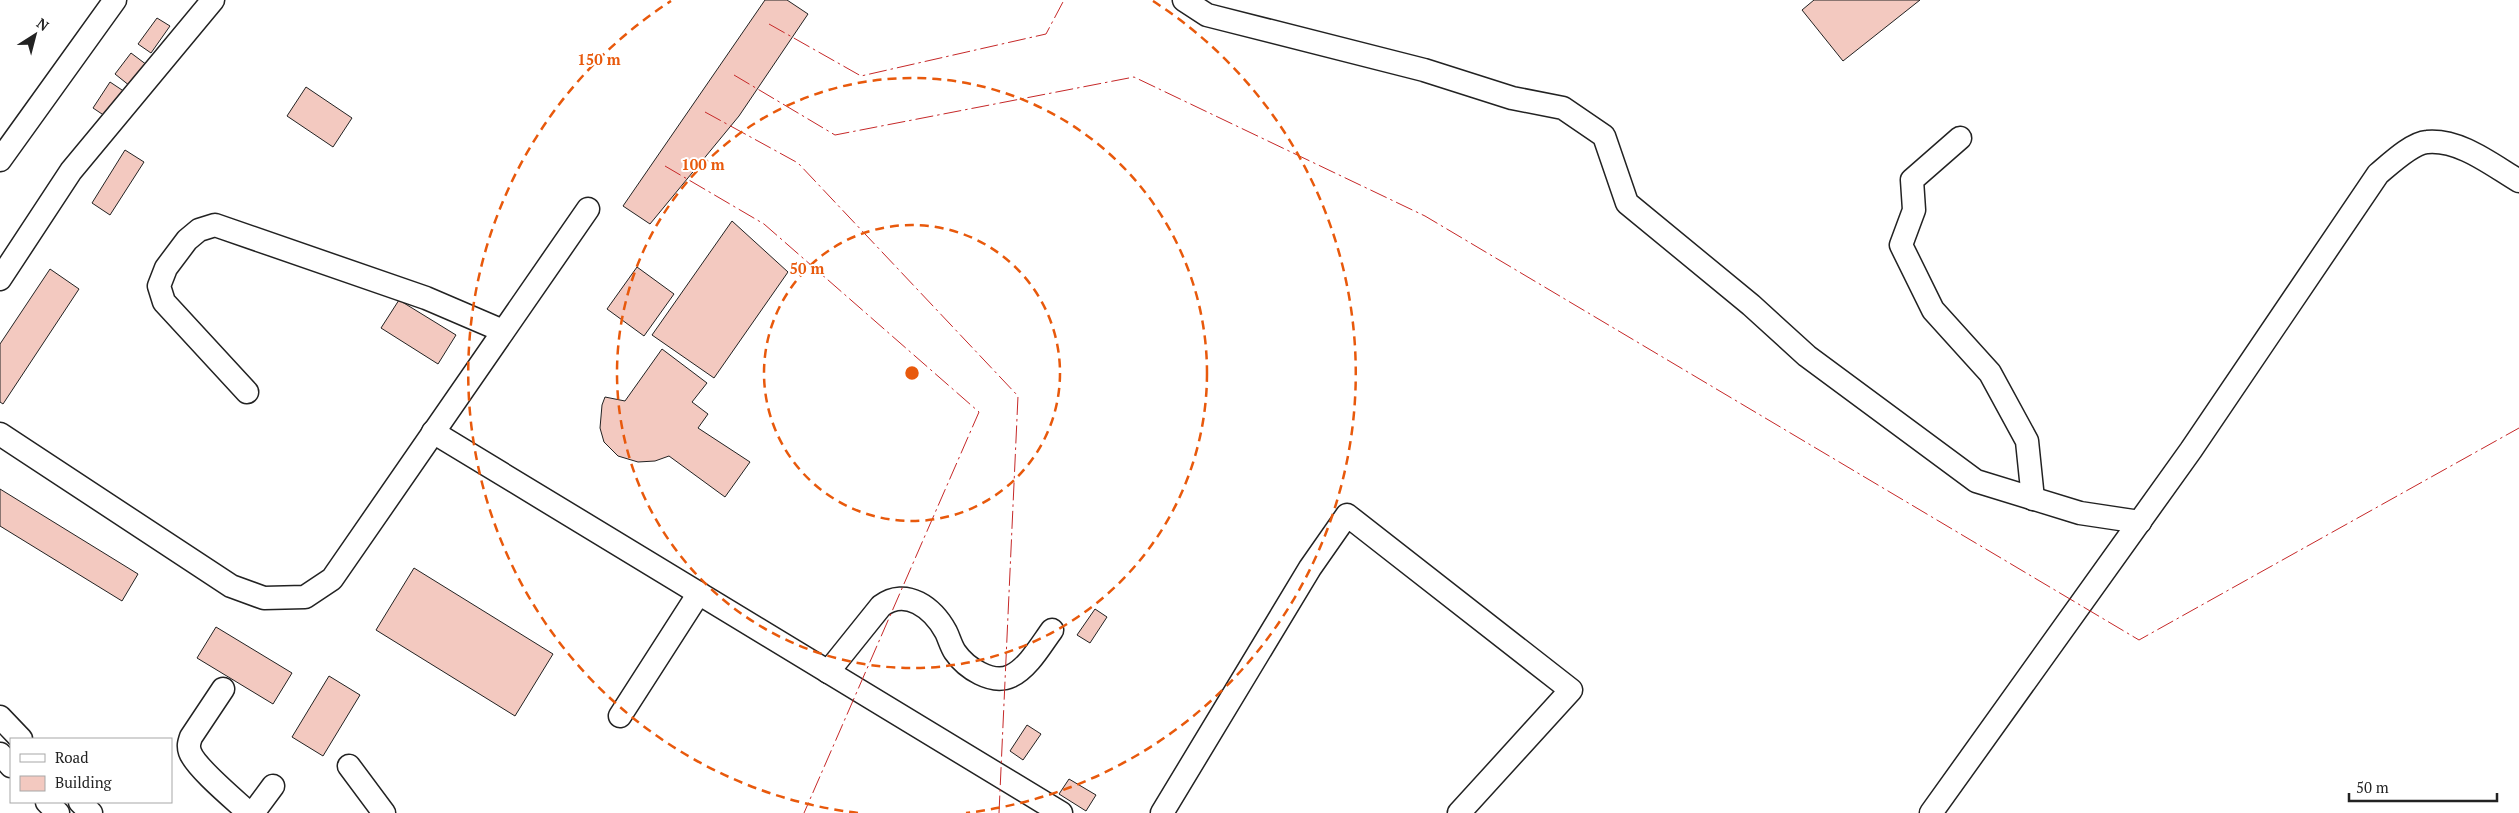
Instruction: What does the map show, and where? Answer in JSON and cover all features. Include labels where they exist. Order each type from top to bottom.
[{"type":"street","points":[[0,160],[115,0]]},
{"type":"street","points":[[0,279],[71,171],[213,0]]},
{"type":"street","points":[[1184,0],[1207,15],[1424,70],[1512,98],[1563,108],[1604,136],[1627,204],[1751,305],[1807,356],[1976,481],[2080,513],[2140,522]]},
{"type":"street","points":[[1960,138],[1912,180],[1914,210],[1901,245],[1933,310],[1990,373],[2027,441],[2033,499]]},
{"type":"street","points":[[1931,813],[2140,522],[2378,174],[2404,152],[2426,141],[2459,146],[2519,181]]},
{"type":"street","points":[[0,434],[231,586],[264,598],[304,597],[332,579],[588,209]]},
{"type":"street","points":[[248,392],[164,302],[159,286],[166,268],[187,240],[199,230],[215,225],[426,298],[503,331]]},
{"type":"street","points":[[433,432],[1061,813]]},
{"type":"street","points":[[1162,813],[1310,568],[1347,515],[1571,690],[1459,813]]},
{"type":"street","points":[[620,716],[699,593]]},
{"type":"street","points":[[828,672],[881,606],[890,600],[901,597],[916,602],[935,616],[945,630],[955,652],[966,664],[981,674],[994,678],[1011,676],[1027,662],[1052,630]]},
{"type":"street","points":[[223,689],[191,737],[191,754],[202,767],[251,813],[273,786]]},
{"type":"street","points":[[0,717],[20,738]]},
{"type":"street","points":[[0,754],[10,765]]},
{"type":"street","points":[[349,766],[384,813]]},
{"type":"street","points":[[48,803],[58,813]]},
{"type":"street","points":[[81,803],[91,813]]},
{"type":"building","points":[[765,0],[787,0],[808,14],[739,116],[650,224],[623,206]]},
{"type":"building","points":[[1814,0],[1920,0],[1843,61],[1802,10]]},
{"type":"building","points":[[157,18],[170,26],[151,53],[138,44]]},
{"type":"building","points":[[131,53],[147,65],[130,86],[115,74]]},
{"type":"building","points":[[110,82],[125,92],[108,118],[93,108]]},
{"type":"building","points":[[306,87],[352,118],[333,147],[287,116]]},
{"type":"building","points":[[125,150],[144,162],[110,215],[92,203]]},
{"type":"building","points":[[732,221],[788,272],[714,378],[652,335]]},
{"type":"building","points":[[637,267],[674,294],[644,336],[607,309]]},
{"type":"building","points":[[50,269],[79,289],[3,404],[0,402],[0,344]]},
{"type":"building","points":[[399,300],[456,335],[438,364],[381,328]]},
{"type":"building","points":[[662,349],[707,383],[692,402],[708,414],[698,428],[750,462],[725,497],[669,456],[655,461],[638,462],[618,456],[604,442],[600,428],[602,405],[605,397],[625,401]]},
{"type":"building","points":[[0,489],[138,574],[122,601],[0,526]]},
{"type":"building","points":[[414,568],[553,654],[515,716],[376,630]]},
{"type":"building","points":[[1095,609],[1107,617],[1090,643],[1077,635]]},
{"type":"building","points":[[216,627],[292,673],[273,704],[197,658]]},
{"type":"building","points":[[329,676],[360,695],[323,756],[292,737]]},
{"type":"building","points":[[1027,725],[1041,734],[1023,760],[1010,751]]},
{"type":"building","points":[[1069,779],[1096,795],[1086,811],[1059,794]]},
{"type":"power","points":[[769,24],[861,76],[1046,34],[1064,0]]},
{"type":"power","points":[[734,75],[835,135],[1134,77],[1425,216],[2139,640],[2519,428]]},
{"type":"power","points":[[705,112],[798,163],[1018,396],[999,813]]},
{"type":"power","points":[[665,166],[764,224],[979,412],[804,813]]}]
